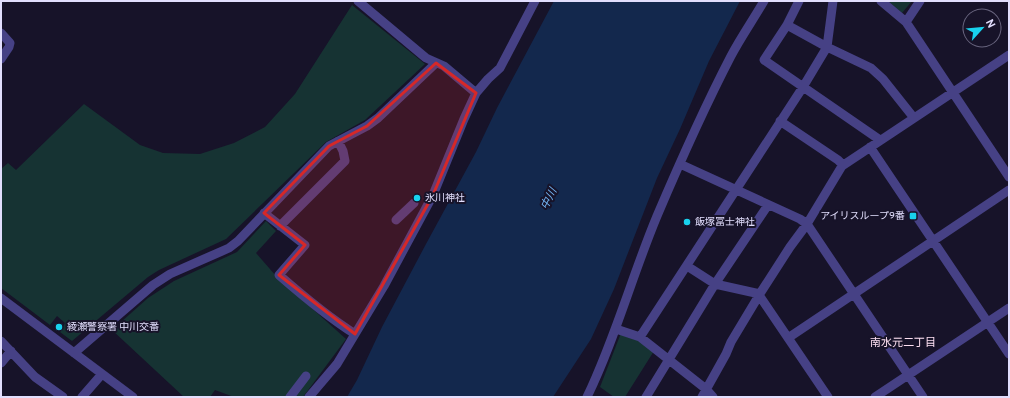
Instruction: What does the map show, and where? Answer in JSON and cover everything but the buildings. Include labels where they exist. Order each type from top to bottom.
[{"type":"street","points":[[358,1],[426,58],[436,64],[444,66],[476,93]]},
{"type":"street","points":[[309,397],[337,364],[398,262],[430,201],[476,93],[488,78],[500,68],[535,1]]},
{"type":"street","points":[[586,397],[597,376],[616,329],[657,217],[680,164],[731,56],[764,1]]},
{"type":"street","points":[[799,1],[787,25],[764,60],[880,140]]},
{"type":"street","points":[[640,338],[803,87],[827,47],[834,1]]},
{"type":"street","points":[[881,1],[906,22],[1009,177]]},
{"type":"street","points":[[906,22],[920,1]]},
{"type":"street","points":[[787,25],[827,47],[871,68],[880,75],[914,118]]},
{"type":"street","points":[[1,33],[10,43],[1,59]]},
{"type":"street","points":[[704,393],[731,342],[843,165],[1009,54]]},
{"type":"street","points":[[74,353],[153,285],[170,274],[229,248],[238,241],[329,146],[367,126],[378,118],[436,64]]},
{"type":"street","points":[[780,121],[838,160],[843,165]]},
{"type":"street","points":[[280,226],[345,161],[343,151],[338,141]]},
{"type":"street","points":[[870,147],[1009,354]]},
{"type":"street","points":[[680,164],[800,219],[807,224],[923,397]]},
{"type":"street","points":[[788,338],[1009,190]]},
{"type":"street","points":[[396,220],[414,202]]},
{"type":"street","points":[[646,397],[715,284],[768,204]]},
{"type":"street","points":[[264,213],[305,245],[279,275],[342,326],[355,334]]},
{"type":"street","points":[[687,266],[715,284],[760,295],[828,397]]},
{"type":"street","points":[[1,298],[133,397]]},
{"type":"street","points":[[875,397],[1009,308]]},
{"type":"street","points":[[616,329],[640,338],[669,360],[704,393],[713,397]]},
{"type":"street","points":[[1,341],[35,377],[63,397]]},
{"type":"street","points":[[1,362],[11,351]]},
{"type":"street","points":[[82,397],[102,374]]},
{"type":"street","points":[[290,397],[306,376]]},
{"type":"highlighted area","points":[[436,63],[476,93],[433,195],[355,334],[279,275],[305,245],[264,213],[329,146],[367,126]]},
{"type":"green space","points":[[888,1],[912,1],[902,13]]},
{"type":"green space","points":[[352,5],[425,64],[365,120],[326,142],[226,239],[159,270],[148,277],[72,341],[60,332],[65,323],[57,316],[50,325],[1,288],[1,169],[8,163],[16,170],[84,104],[140,145],[163,153],[200,154],[234,143],[265,127],[295,94]]},
{"type":"green space","points":[[266,221],[276,231],[256,253],[276,276],[346,339],[303,397],[234,397],[215,390],[210,397],[184,397],[112,330],[148,298],[174,281],[237,252]]},
{"type":"green space","points":[[621,333],[638,339],[654,351],[625,397],[614,397],[600,387]]},
{"type":"water","name":"中川","points":[[554,1],[740,1],[709,61],[657,178],[614,289],[591,339],[553,397],[347,397],[357,380],[382,327],[476,152],[497,108]]},
{"type":"place","name":"氷川神社","points":[[417,198]]},
{"type":"place","name":"アイリスループ9番","points":[[913,216]]},
{"type":"place","name":"飯塚冨士神社","points":[[687,222]]},
{"type":"place","name":"綾瀬警察署 中川交番","points":[[59,327]]},
{"type":"district","name":"南水元二丁目","points":[[903,343]]}]
